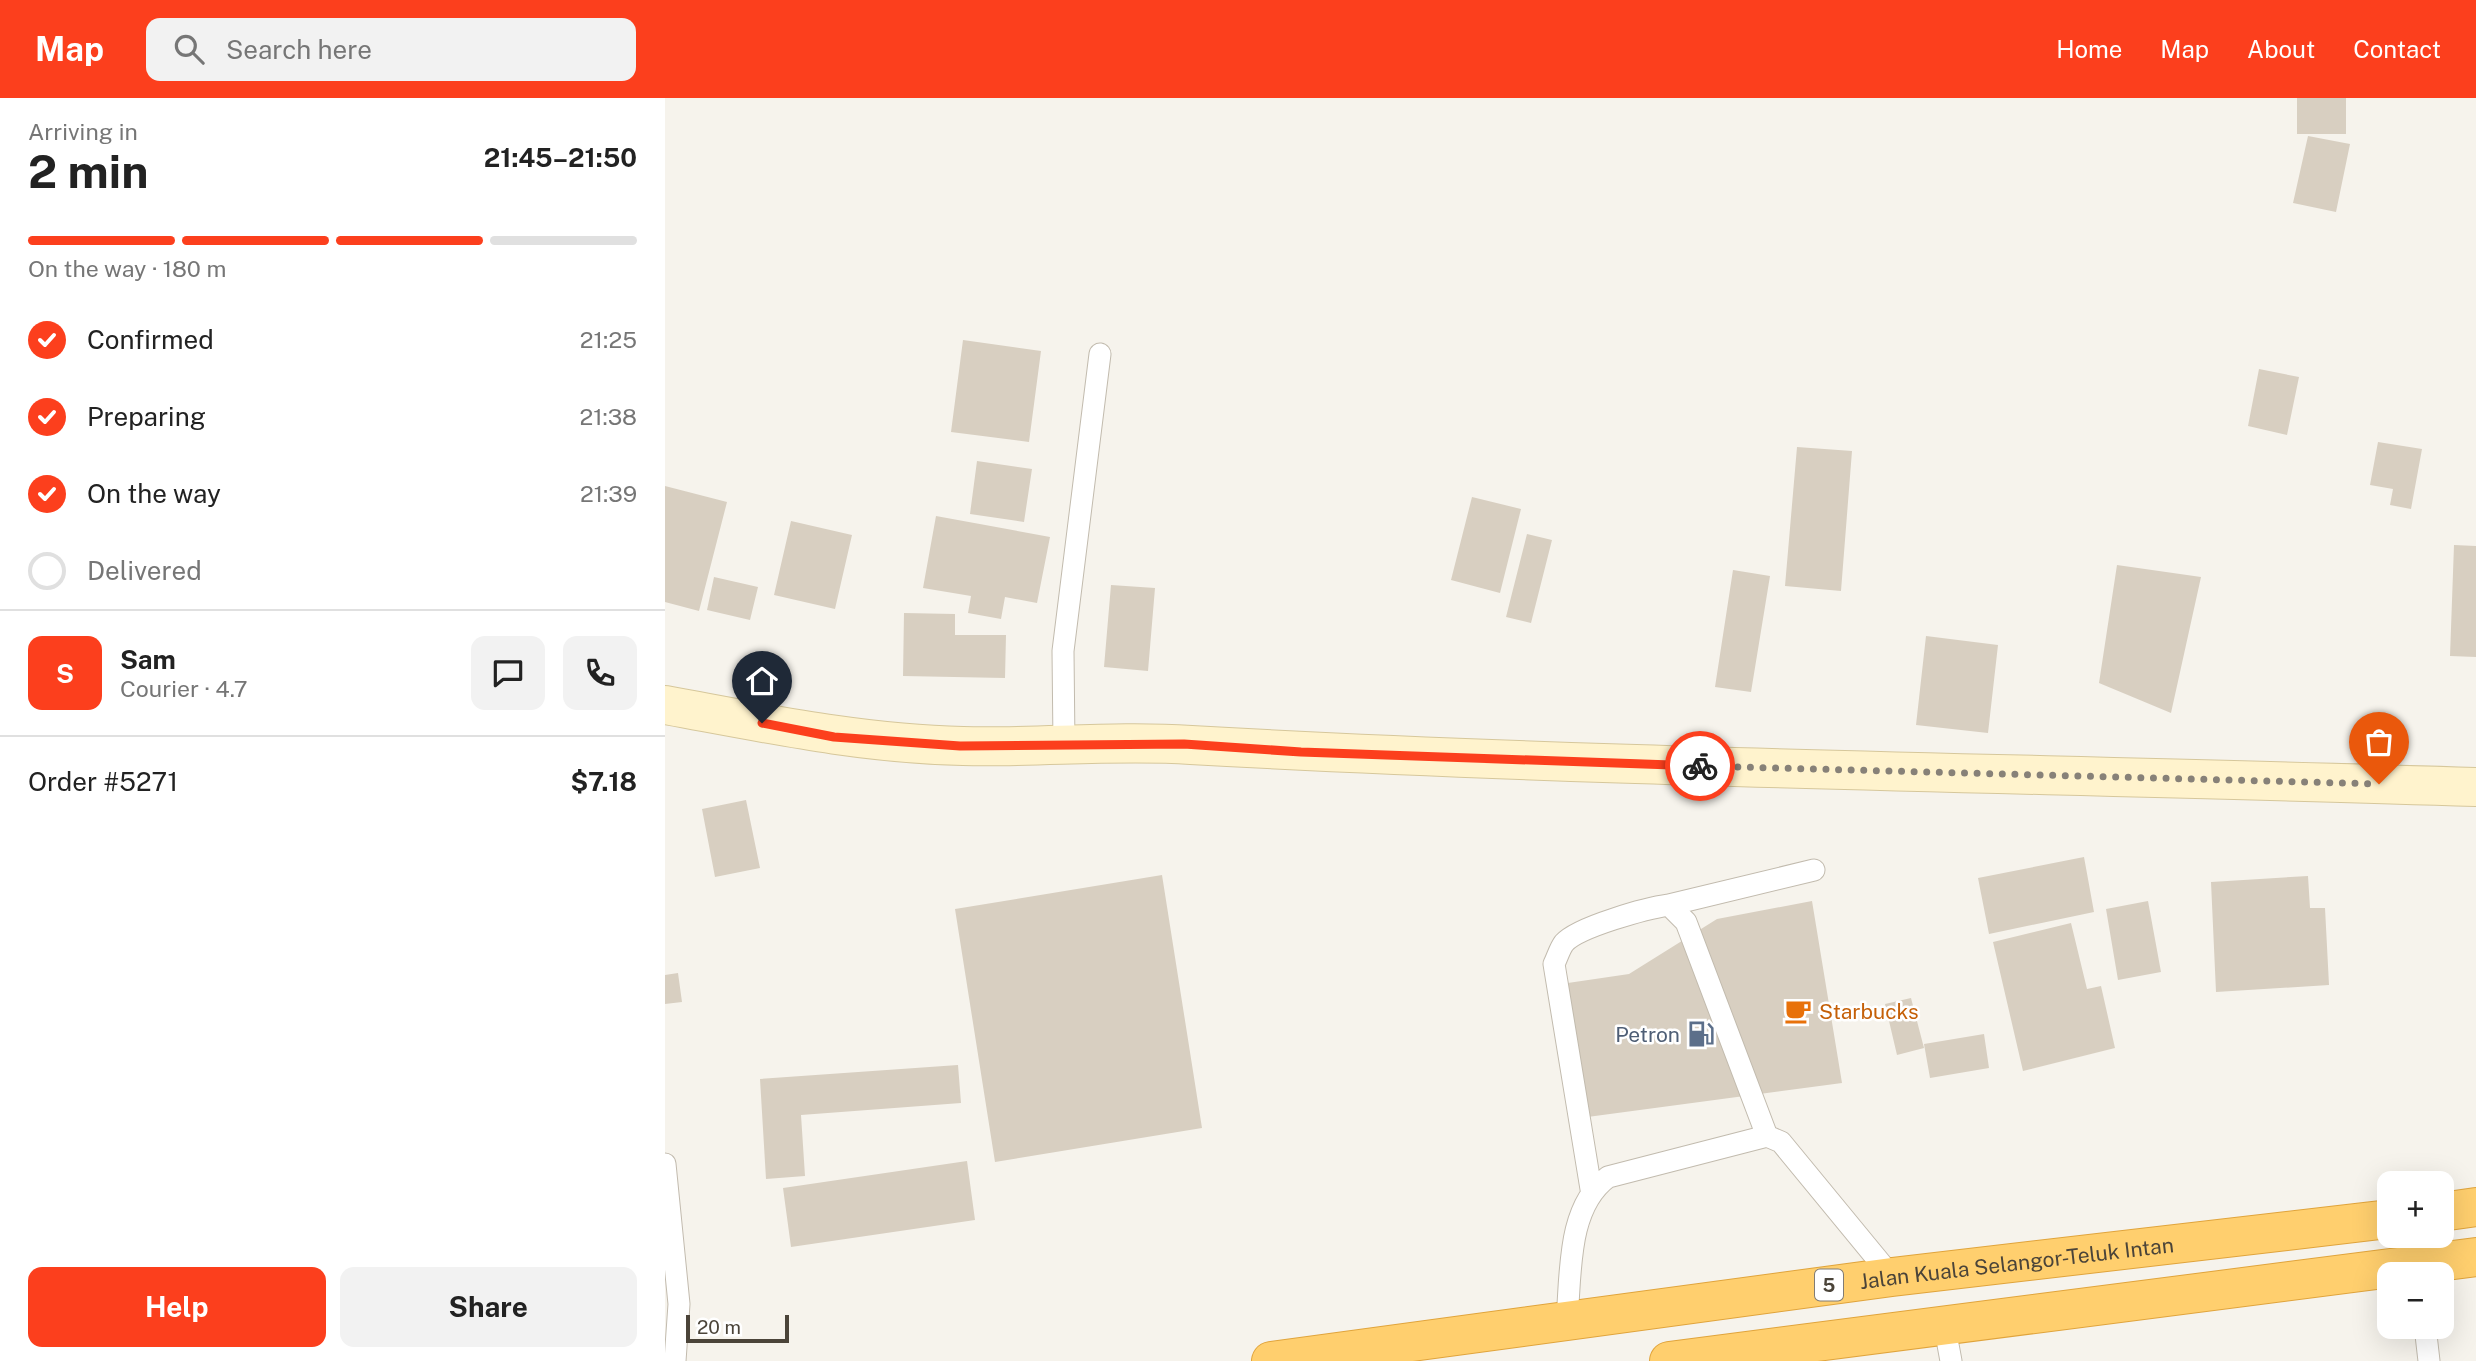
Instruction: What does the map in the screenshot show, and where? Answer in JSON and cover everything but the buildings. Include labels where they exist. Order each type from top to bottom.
[{"type":"highway","points":[[2454,1210],[2476,1207]]},
{"type":"highway","name":"Jalan Kuala Selangor-Teluk Intan","points":[[1271,1361],[1892,1277],[2377,1220]]},
{"type":"highway","points":[[2450,1262],[2476,1256]]},
{"type":"highway","points":[[1669,1361],[1944,1323],[2377,1274]]},
{"type":"street","points":[[665,705],[834,737],[960,746],[1184,744],[1301,752],[1719,766],[2476,787]]},
{"type":"lane","points":[[1064,745],[1063,651],[1100,354]]},
{"type":"lane","points":[[1567,1319],[1573,1240],[1591,1189],[1555,964],[1564,942],[1591,928],[1650,907],[1669,905],[1814,870]]},
{"type":"lane","points":[[1669,905],[1686,922],[1767,1136]]},
{"type":"lane","points":[[1591,1189],[1608,1177],[1767,1136],[1781,1142],[1892,1277]]},
{"type":"lane","points":[[665,1164],[679,1304],[675,1361]]},
{"type":"lane","points":[[1944,1323],[1951,1361]]},
{"type":"lane","points":[[2426,1339],[2429,1361]]},
{"type":"way so far","points":[[1700,766],[2379,784]]},
{"type":"place","name":"Starbucks","points":[[1798,1011]]},
{"type":"place","name":"Petron","points":[[1701,1034]]},
{"type":"route","points":[[762,723],[834,737],[960,746],[1184,744],[1301,752],[1700,766]]}]
